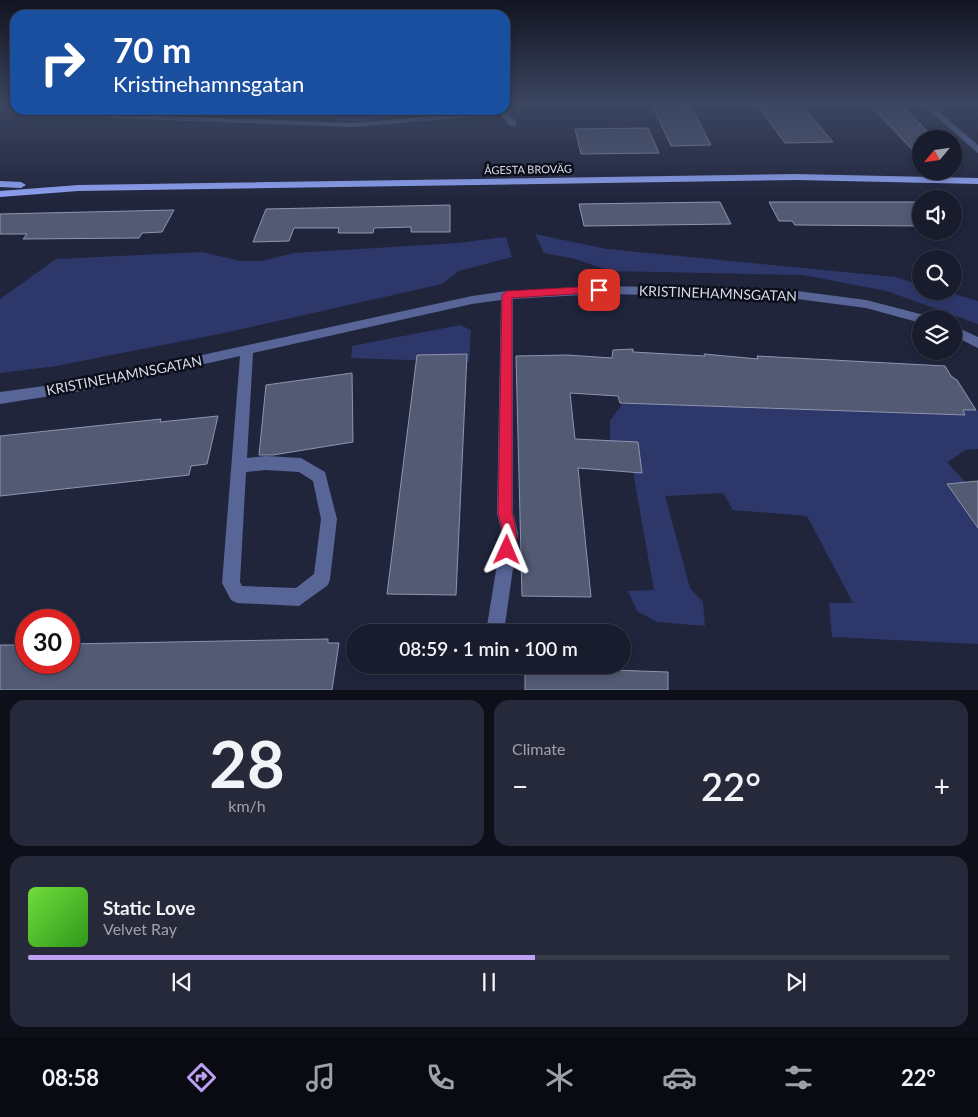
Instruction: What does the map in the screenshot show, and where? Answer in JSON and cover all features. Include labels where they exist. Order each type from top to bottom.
[{"type":"main road","name":"ÅGESTA BROVÄG","points":[[0,194],[78,188],[796,177],[978,181]]},
{"type":"main road","name":"ÅGESTA BROVÄG","points":[[0,184],[78,188]]},
{"type":"street","points":[[963,137],[978,150]]},
{"type":"street","name":"KRISTINEHAMNSGATAN","points":[[0,398],[88,385],[463,302],[507,295],[599,290],[782,293],[866,304],[912,316]]},
{"type":"street","points":[[496,624],[510,533],[505,513],[507,295]]},
{"type":"street","points":[[962,335],[978,343]]},
{"type":"street","points":[[240,466],[266,463],[301,465],[320,476],[329,519],[322,579],[299,597],[237,594],[231,583],[240,466],[244,368],[247,350]]},
{"type":"shaded area","points":[[535,234],[607,249],[895,277],[912,282],[912,300],[962,300],[962,296],[978,301],[978,324],[962,318],[962,310],[939,310],[887,291],[803,275],[609,271],[576,259],[544,253]]},
{"type":"shaded area","points":[[506,237],[512,257],[459,271],[442,284],[224,333],[56,366],[0,373],[0,299],[56,259],[202,252],[240,261],[262,261],[294,253],[457,243]]},
{"type":"shaded area","points":[[460,325],[471,330],[469,362],[351,358],[352,346]]},
{"type":"shaded area","points":[[623,403],[965,415],[963,410],[978,410],[978,449],[966,450],[947,462],[965,482],[947,485],[978,528],[978,644],[832,637],[829,603],[853,603],[807,516],[733,510],[723,493],[665,496],[690,588],[703,602],[705,626],[657,622],[637,611],[628,591],[654,590],[633,472],[642,472],[638,442],[610,441],[610,421]]},
{"type":"building","points":[[577,137],[652,137],[659,153],[581,154]]},
{"type":"building","points":[[667,137],[707,137],[711,145],[671,146]]},
{"type":"building","points":[[781,137],[829,137],[833,142],[785,143]]},
{"type":"building","points":[[900,137],[912,137],[912,149]]},
{"type":"building","points":[[720,202],[731,224],[584,226],[579,204]]},
{"type":"building","points":[[769,202],[912,202],[912,226],[795,225],[792,221],[779,221]]},
{"type":"building","points":[[450,205],[450,232],[411,232],[411,227],[374,228],[373,233],[338,233],[339,228],[294,228],[289,241],[253,242],[266,209]]},
{"type":"building","points":[[174,210],[162,232],[142,233],[139,238],[23,239],[27,234],[0,234],[0,214]]},
{"type":"building","points":[[633,349],[633,352],[705,356],[704,354],[758,359],[757,356],[945,366],[951,376],[957,380],[976,410],[963,410],[965,415],[620,403],[618,396],[570,393],[575,439],[638,442],[642,473],[578,468],[591,597],[522,596],[516,356],[567,355],[612,358],[613,350]]},
{"type":"building","points":[[467,354],[456,595],[387,594],[417,355]]},
{"type":"building","points":[[352,373],[353,442],[273,455],[259,455],[266,385]]},
{"type":"building","points":[[218,416],[207,464],[191,466],[189,475],[0,496],[0,436],[161,419],[160,422]]},
{"type":"building","points":[[978,481],[978,528],[947,484]]},
{"type":"building","points":[[328,639],[328,643],[339,643],[332,690],[0,690],[0,645],[15,645],[15,674],[80,674],[80,644]]},
{"type":"building","points":[[631,671],[668,672],[668,690],[525,690],[525,674],[631,674]]},
{"type":"route","points":[[507,550],[510,533],[505,513],[507,295],[599,290]]}]
